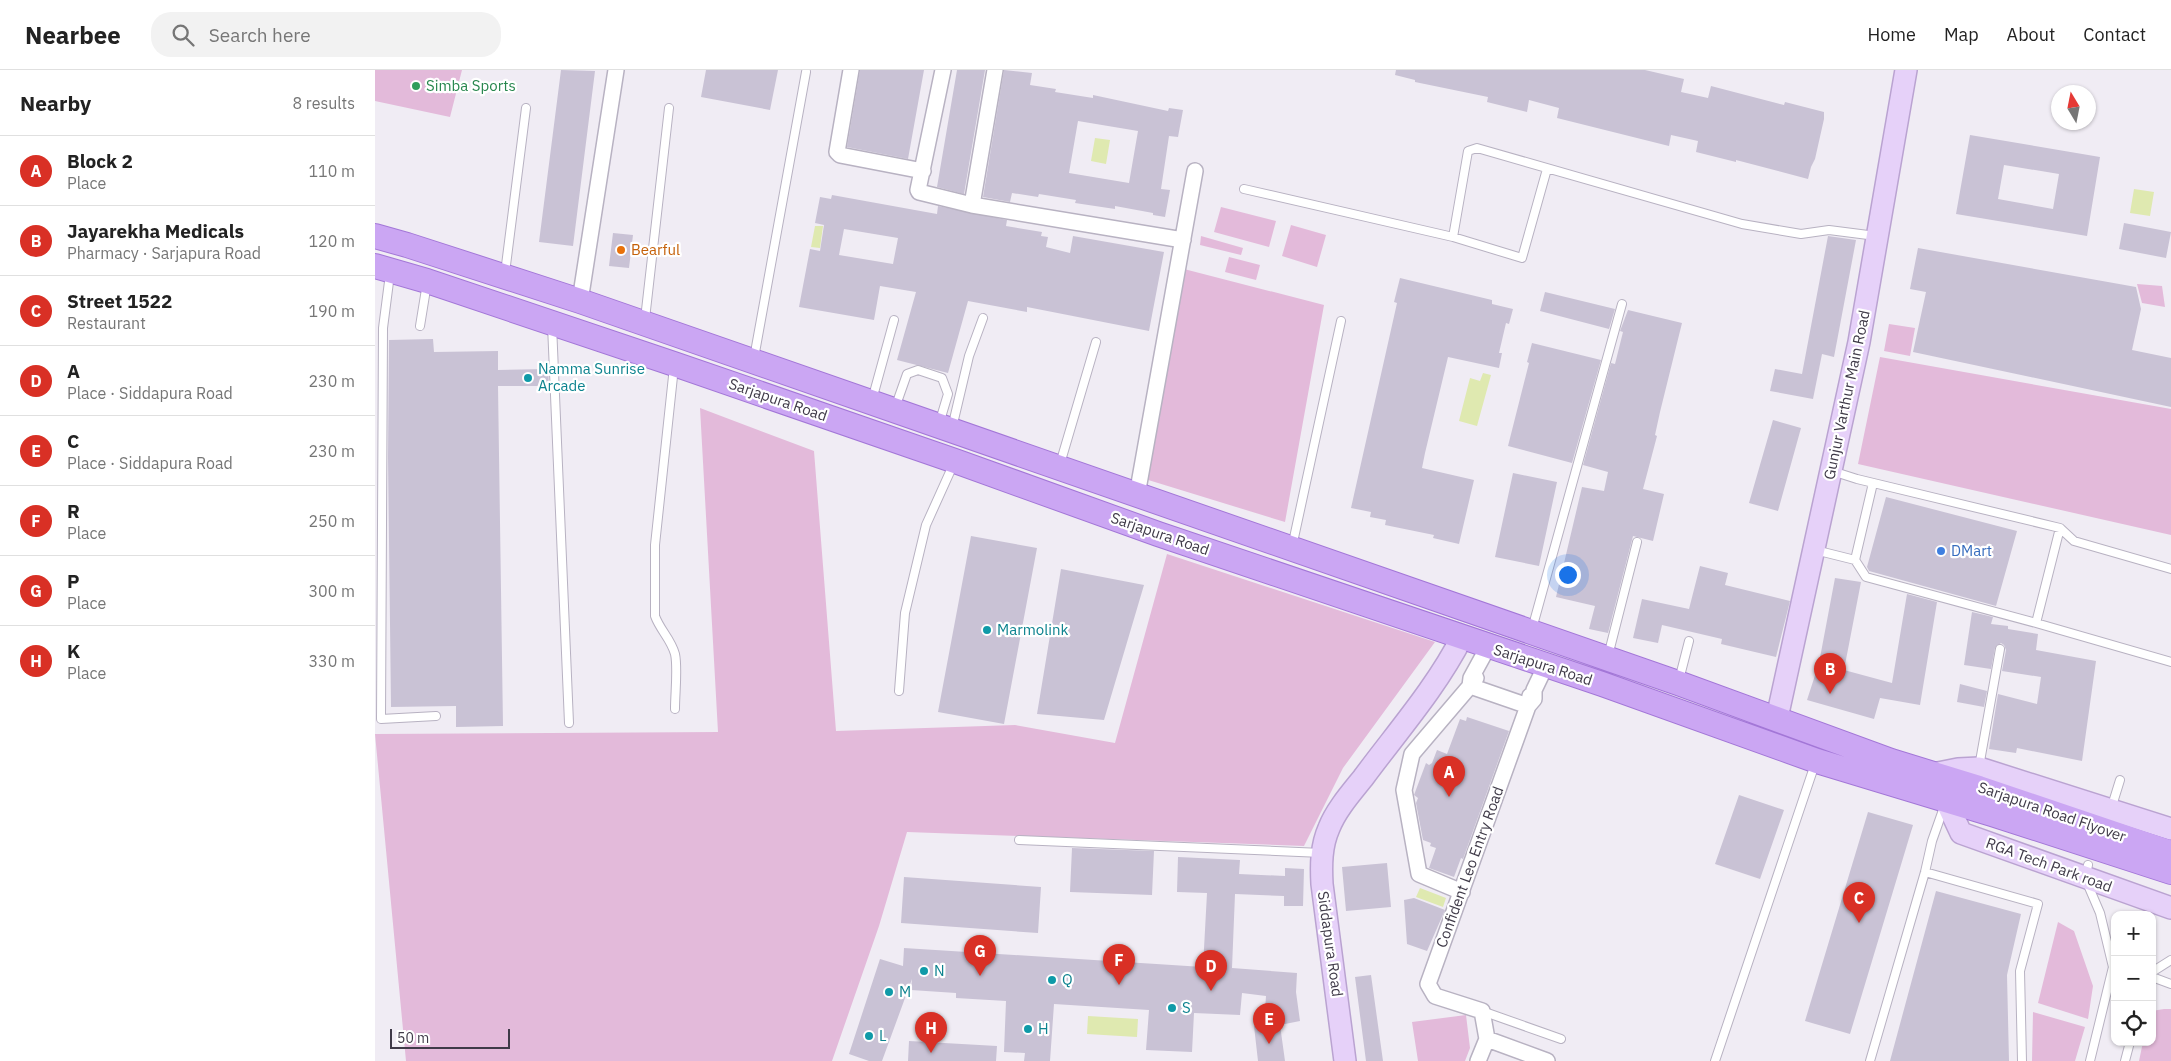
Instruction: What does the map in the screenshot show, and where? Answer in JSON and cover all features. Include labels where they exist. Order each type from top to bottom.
[{"type":"main road","name":"Sarjapura Road","points":[[375,236],[580,301],[644,325],[872,401],[1059,468],[1532,631],[1777,718],[1891,761],[1933,774]]},
{"type":"main road","name":"Sarjapura Road","points":[[383,268],[675,364],[1545,667],[1602,684],[1817,761],[1952,802]]},
{"type":"main road","points":[[1227,557],[1237,529]]},
{"type":"main road","name":"Sarjapura Road Flyover","points":[[1933,774],[2171,853]]},
{"type":"main road","name":"Sarjapura Road Flyover","points":[[1952,802],[2171,872]]},
{"type":"street","points":[[580,301],[616,70]]},
{"type":"street","points":[[851,70],[837,152],[840,155],[923,171]]},
{"type":"street","points":[[943,70],[919,192],[937,198],[1183,240]]},
{"type":"street","points":[[972,204],[995,70]]},
{"type":"street","name":"Gunjur Varthur Main Road","points":[[1777,718],[1861,332],[1906,70]]},
{"type":"street","points":[[1137,495],[1195,171]]},
{"type":"street","name":"Siddapura Road","points":[[1345,1061],[1322,884],[1322,853],[1329,827],[1341,807],[1417,708],[1452,657],[1462,637]]},
{"type":"street","points":[[1462,892],[1419,874],[1404,790],[1412,754],[1470,686],[1471,678],[1488,647]]},
{"type":"street","name":"Confident Leo Entry Road","points":[[1482,1011],[1435,996],[1428,984],[1528,706],[1534,699],[1534,690],[1545,667]]},
{"type":"street","points":[[1470,686],[1528,706]]},
{"type":"street","points":[[1933,774],[1979,768],[2171,829]]},
{"type":"street","points":[[1952,802],[1967,822],[2086,872],[2171,894]]},
{"type":"street","name":"RGA Tech Park road","points":[[2086,872],[2171,908]]},
{"type":"street","points":[[1479,1061],[1487,1039],[1482,1011]]},
{"type":"street","points":[[1487,1039],[1547,1061]]},
{"type":"lane","points":[[753,362],[807,72]]},
{"type":"lane","points":[[504,276],[526,108]]},
{"type":"lane","points":[[644,325],[669,108]]},
{"type":"lane","points":[[1453,237],[1469,151],[1477,148],[1741,224],[1801,234],[1829,230],[1878,236]]},
{"type":"lane","points":[[1244,189],[1453,237],[1522,258],[1547,169]]},
{"type":"lane","points":[[383,268],[381,719],[436,716]]},
{"type":"lane","points":[[420,326],[427,281]]},
{"type":"lane","points":[[1532,631],[1622,304]]},
{"type":"lane","points":[[945,428],[983,318]]},
{"type":"lane","points":[[872,401],[895,320]]},
{"type":"lane","points":[[1292,549],[1341,321]]},
{"type":"lane","points":[[552,323],[569,723]]},
{"type":"lane","points":[[1059,468],[1096,342]]},
{"type":"lane","points":[[675,364],[655,554],[655,616],[675,655],[675,709]]},
{"type":"lane","points":[[895,410],[907,374],[918,370],[942,378],[948,394],[945,428]]},
{"type":"lane","points":[[899,691],[905,613],[926,525],[955,461]]},
{"type":"lane","points":[[1832,471],[1873,483],[2059,528],[2075,541],[2171,569]]},
{"type":"lane","points":[[1873,483],[1855,560],[1865,577],[2171,662]]},
{"type":"lane","points":[[2036,623],[2059,528]]},
{"type":"lane","points":[[1607,659],[1637,542]]},
{"type":"lane","points":[[1815,550],[1855,560]]},
{"type":"lane","points":[[1678,683],[1689,641]]},
{"type":"lane","points":[[1979,768],[2000,649]]},
{"type":"lane","points":[[1715,1061],[1817,761]]},
{"type":"lane","points":[[2110,810],[2120,780]]},
{"type":"lane","points":[[1870,1061],[1925,872],[1932,841],[1952,802]]},
{"type":"lane","points":[[1019,840],[1322,853]]},
{"type":"lane","points":[[1925,872],[2038,904],[2020,971],[2022,1061]]},
{"type":"lane","points":[[2086,872],[2100,913],[2111,956]]},
{"type":"lane","points":[[2156,969],[2171,960]]},
{"type":"lane","points":[[2156,978],[2171,984]]},
{"type":"lane","points":[[2090,1061],[2111,979]]},
{"type":"lane","points":[[1482,1011],[1561,1039]]},
{"type":"lane","points":[[2125,1061],[2129,1046]]},
{"type":"shaded area","name":"Simba Sports","points":[[375,70],[462,70],[450,117],[375,101]]},
{"type":"shaded area","points":[[1095,138],[1110,140],[1106,164],[1091,161]]},
{"type":"shaded area","points":[[2134,189],[2154,192],[2150,216],[2130,213]]},
{"type":"shaded area","points":[[1221,207],[1276,221],[1269,247],[1214,232]]},
{"type":"shaded area","points":[[1291,225],[1326,235],[1317,267],[1282,256]]},
{"type":"shaded area","points":[[815,226],[823,226],[820,248],[811,247]]},
{"type":"shaded area","points":[[1201,236],[1243,248],[1241,255],[1200,245]]},
{"type":"shaded area","points":[[1229,257],[1260,265],[1256,280],[1225,272]]},
{"type":"shaded area","points":[[1184,269],[1324,305],[1285,522],[1145,479]]},
{"type":"shaded area","points":[[2137,284],[2162,286],[2165,307],[2142,303]]},
{"type":"shaded area","points":[[1889,324],[1915,328],[1910,356],[1884,351]]},
{"type":"shaded area","points":[[1880,357],[2171,409],[2171,535],[1858,464]]},
{"type":"shaded area","points":[[1483,373],[1491,375],[1477,426],[1459,421],[1470,378],[1480,381]]},
{"type":"shaded area","points":[[700,408],[814,451],[836,731],[1015,725],[1115,743],[1167,554],[1435,642],[1343,768],[1304,846],[907,832],[879,926],[832,1061],[406,1061],[375,734],[718,732]]},
{"type":"shaded area","points":[[1420,888],[1446,898],[1443,907],[1416,897]]},
{"type":"shaded area","points":[[2058,922],[2074,931],[2093,986],[2088,1019],[2038,1003]]},
{"type":"shaded area","points":[[2171,1009],[2171,1061],[2139,1061],[2142,1046],[2156,1046],[2156,1010]]},
{"type":"shaded area","points":[[2033,1012],[2085,1027],[2075,1061],[2032,1061]]},
{"type":"shaded area","points":[[1466,1015],[1470,1048],[1465,1061],[1418,1061],[1412,1022]]},
{"type":"shaded area","points":[[1088,1016],[1138,1019],[1137,1037],[1087,1034]]},
{"type":"building","points":[[561,70],[595,71],[573,246],[539,242]]},
{"type":"building","points":[[706,70],[778,70],[770,110],[701,97]]},
{"type":"building","points":[[860,70],[924,70],[908,159],[847,147]]},
{"type":"building","points":[[957,70],[985,70],[964,194],[937,187]]},
{"type":"building","points":[[1004,70],[1032,73],[1030,85],[1056,89],[1055,92],[1093,98],[1093,95],[1168,111],[1169,108],[1183,110],[1178,137],[1169,136],[1161,189],[1170,190],[1165,217],[1115,206],[1115,209],[1075,203],[1076,200],[1039,194],[1038,197],[1012,193],[1010,202],[983,197]],"holes":[[[1078,121],[1138,131],[1129,183],[1069,173]]]},
{"type":"building","points":[[1396,70],[1645,70],[1684,79],[1681,92],[1708,98],[1711,86],[1784,105],[1785,102],[1824,112],[1824,119],[1815,159],[1808,179],[1736,160],[1736,162],[1696,152],[1698,141],[1671,135],[1669,146],[1557,118],[1559,108],[1529,100],[1527,112],[1487,102],[1488,97],[1415,82],[1415,80],[1395,75]]},
{"type":"building","points":[[1970,135],[2100,157],[2087,236],[1956,214]],"holes":[[[2004,165],[2059,174],[2053,209],[1998,199]]]},
{"type":"building","points":[[832,195],[937,214],[938,206],[1007,220],[1006,226],[1042,232],[1041,236],[1048,237],[1046,247],[1070,253],[1073,236],[1164,252],[1149,331],[1027,307],[1027,312],[968,301],[948,373],[897,360],[916,292],[880,286],[874,320],[799,307],[810,249],[820,251],[824,225],[815,223],[820,197],[831,199]],"holes":[[[844,229],[898,238],[893,264],[839,255]]]},
{"type":"building","points":[[2124,223],[2171,232],[2166,258],[2119,249]]},
{"type":"building","name":"Bearful","points":[[613,233],[633,235],[629,268],[609,266]]},
{"type":"building","points":[[1828,236],[1856,240],[1834,357],[1822,354],[1813,399],[1770,391],[1775,369],[1802,374]]},
{"type":"building","points":[[1918,248],[2136,287],[2141,309],[2132,350],[2171,358],[2171,407],[1913,352],[1926,292],[1910,289]]},
{"type":"building","points":[[1400,278],[1492,300],[1492,304],[1513,309],[1509,324],[1506,323],[1499,353],[1502,353],[1499,368],[1448,357],[1425,453],[1422,468],[1474,480],[1459,544],[1433,538],[1434,535],[1385,525],[1386,520],[1370,517],[1371,512],[1351,508],[1397,303],[1394,302]]},
{"type":"building","points":[[1545,292],[1615,309],[1609,329],[1540,311]]},
{"type":"building","points":[[1628,310],[1682,323],[1660,412],[1655,435],[1657,436],[1643,489],[1664,494],[1653,541],[1633,536],[1608,633],[1589,629],[1595,606],[1556,597],[1582,487],[1604,491],[1608,472],[1583,465],[1611,363],[1615,364],[1623,332],[1620,331]]},
{"type":"building","points":[[433,339],[434,352],[498,351],[498,370],[548,369],[549,386],[498,386],[503,726],[456,727],[456,706],[391,707],[388,457],[389,340]]},
{"type":"building","points":[[1532,343],[1601,360],[1572,463],[1508,446],[1529,363],[1527,362]]},
{"type":"building","points":[[1773,420],[1801,428],[1778,511],[1749,503]]},
{"type":"building","points":[[1513,473],[1557,482],[1539,566],[1495,557]]},
{"type":"building","name":"DMart","points":[[1886,497],[2017,531],[1996,606],[1869,571],[1867,567]]},
{"type":"building","name":"Marmolink","points":[[971,536],[1037,548],[1004,724],[938,712]]},
{"type":"building","points":[[1700,566],[1728,573],[1725,585],[1790,601],[1776,657],[1721,644],[1722,639],[1662,625],[1658,643],[1633,638],[1642,599],[1689,609]]},
{"type":"building","points":[[1061,569],[1144,585],[1104,720],[1037,714]]},
{"type":"building","points":[[1835,578],[1861,582],[1844,670],[1892,683],[1907,594],[1937,602],[1920,705],[1880,698],[1874,719],[1807,700],[1819,663]]},
{"type":"building","points":[[1972,612],[1993,617],[1991,624],[2008,626],[2008,629],[2038,634],[2036,650],[2096,661],[2082,761],[2017,748],[2016,753],[1989,749],[1998,694],[2037,704],[2041,677],[2002,671],[2006,650],[2001,643],[1995,648],[1991,669],[1964,665]]},
{"type":"building","points":[[1960,684],[1987,691],[1984,707],[1957,702]]},
{"type":"building","points":[[1467,717],[1509,731],[1463,859],[1461,858],[1454,877],[1429,868],[1436,848],[1430,846],[1431,843],[1423,840],[1416,803],[1418,798],[1414,795],[1426,763],[1429,765],[1432,763],[1437,750],[1447,754],[1460,719],[1466,721]]},
{"type":"building","points":[[1739,795],[1784,810],[1760,879],[1715,864]]},
{"type":"building","points":[[1868,812],[1913,825],[1850,1034],[1805,1021]]},
{"type":"building","points":[[1072,848],[1154,851],[1152,895],[1070,892]]},
{"type":"building","points":[[1178,857],[1240,860],[1239,874],[1285,876],[1285,868],[1304,869],[1303,906],[1284,906],[1284,896],[1235,894],[1232,968],[1297,973],[1296,992],[1300,1021],[1280,1025],[1285,1061],[1258,1061],[1254,1026],[1264,1025],[1266,996],[1242,993],[1240,1015],[1194,1013],[1192,1052],[1146,1050],[1149,1010],[1054,1004],[1050,1061],[1024,1061],[1025,1053],[1004,1052],[1006,1001],[956,998],[956,993],[911,990],[912,979],[882,1061],[869,1061],[849,1054],[880,959],[903,966],[904,948],[1203,967],[1207,893],[1177,892]]},
{"type":"building","points":[[1387,863],[1391,907],[1346,911],[1342,867]]},
{"type":"building","points":[[904,877],[1041,887],[1038,933],[901,923]]},
{"type":"building","points":[[1936,891],[2021,914],[2007,975],[2009,1061],[1890,1061]]},
{"type":"building","points":[[1414,898],[1445,910],[1427,951],[1407,944],[1404,900]]},
{"type":"building","points":[[1371,975],[1383,1061],[1366,1061],[1355,977]]},
{"type":"building","points":[[909,1041],[997,1046],[996,1061],[908,1061]]},
{"type":"place","name":"Simba Sports","points":[[416,86]]},
{"type":"place","name":"Bearful","points":[[621,250]]},
{"type":"place","name":"Namma Sunrise Arcade","points":[[528,378]]},
{"type":"place","name":"DMart","points":[[1941,551]]},
{"type":"place","name":"Marmolink","points":[[987,630]]},
{"type":"place","name":"Jayarekha Medicals","points":[[1830,694]]},
{"type":"place","name":"Block 2","points":[[1449,797]]},
{"type":"place","name":"Street 1522","points":[[1859,923]]},
{"type":"place","name":"N","points":[[924,971]]},
{"type":"place","name":"P","points":[[980,976]]},
{"type":"place","name":"Q","points":[[1052,980]]},
{"type":"place","name":"R","points":[[1119,985]]},
{"type":"place","name":"A","points":[[1211,991]]},
{"type":"place","name":"M","points":[[889,992]]},
{"type":"place","name":"S","points":[[1172,1008]]},
{"type":"place","name":"H","points":[[1028,1029]]},
{"type":"place","name":"L","points":[[869,1036]]},
{"type":"place","name":"C","points":[[1269,1044]]},
{"type":"place","name":"K","points":[[931,1053]]}]
